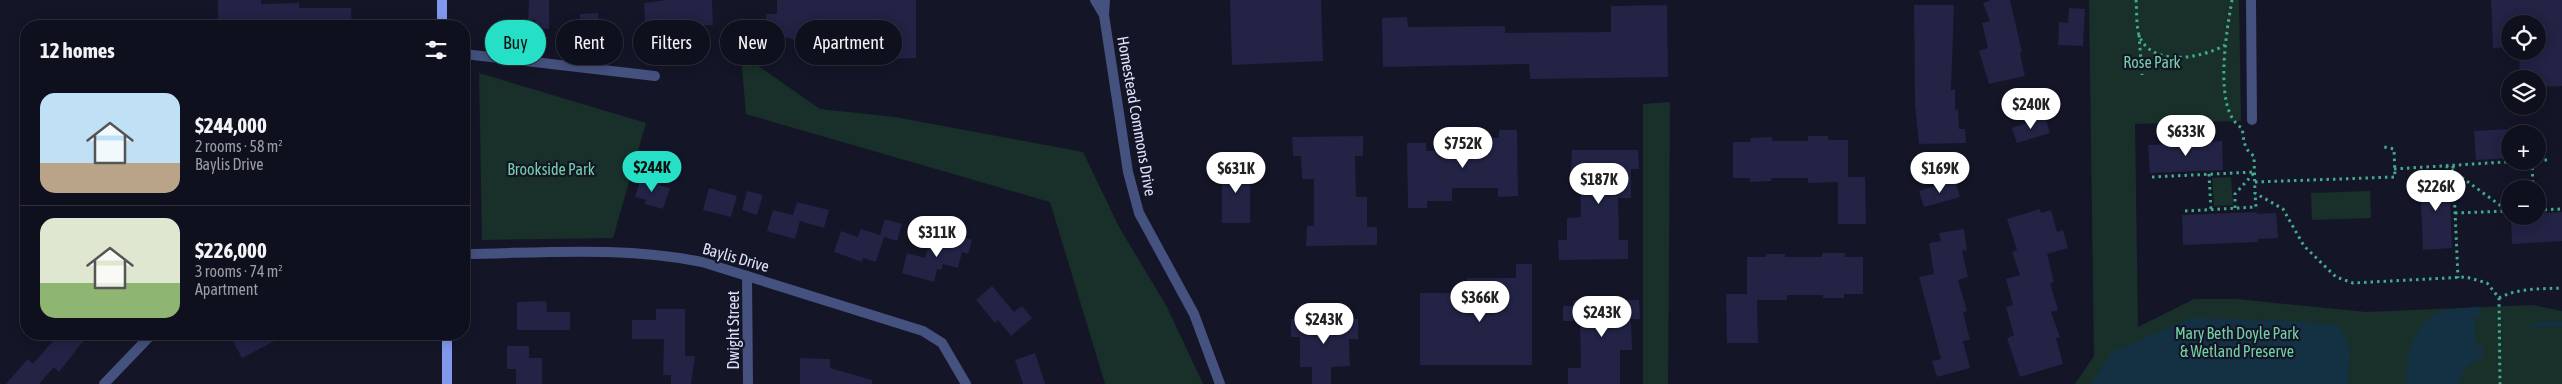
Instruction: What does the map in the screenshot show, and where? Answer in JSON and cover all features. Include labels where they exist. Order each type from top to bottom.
[{"type":"main road","points":[[442,0],[442,20]]},
{"type":"main road","points":[[447,340],[448,384]]},
{"type":"street","name":"Homestead Commons Drive","points":[[1095,0],[1104,15]]},
{"type":"street","name":"Homestead Commons Drive","points":[[1105,0],[1104,15],[1128,172],[1139,213],[1194,314],[1220,384]]},
{"type":"street","points":[[2251,0],[2252,120]]},
{"type":"street","points":[[470,55],[655,76]]},
{"type":"street","name":"Baylis Drive","points":[[470,254],[628,252],[667,255],[702,262],[923,331],[942,343],[966,384]]},
{"type":"street","name":"Dwight Street","points":[[747,276],[748,384]]},
{"type":"street","points":[[104,384],[146,340]]},
{"type":"path","points":[[2136,0],[2142,75]]},
{"type":"path","points":[[2185,211],[2256,207],[2254,156],[2248,152],[2244,145],[2242,128],[2232,118],[2225,98],[2225,45],[2232,0]]},
{"type":"path","points":[[2139,35],[2152,49],[2171,57],[2194,56],[2225,45]]},
{"type":"path","points":[[2255,182],[2395,177],[2394,149],[2384,147]]},
{"type":"path","points":[[2394,169],[2501,162]]},
{"type":"path","points":[[2446,166],[2501,205]]},
{"type":"path","points":[[2453,166],[2458,278]]},
{"type":"path","points":[[2152,177],[2254,172]]},
{"type":"path","points":[[2235,208],[2234,194],[2254,172]]},
{"type":"path","points":[[2209,174],[2211,210]]},
{"type":"path","points":[[2256,193],[2283,209],[2304,246],[2336,277],[2352,283],[2458,278],[2487,283],[2499,298],[2500,384]]},
{"type":"path","points":[[2546,210],[2562,210]]},
{"type":"path","points":[[2455,213],[2501,211]]},
{"type":"path","points":[[2499,298],[2508,293],[2524,290],[2562,288]]},
{"type":"green space","points":[[2089,0],[2239,0],[2241,121],[2135,124],[2138,327],[2194,299],[2237,299],[2366,312],[2533,305],[2562,311],[2562,384],[2075,384],[2094,356]]},
{"type":"green space","points":[[742,65],[757,65],[820,109],[895,117],[1083,152],[1119,227],[1167,307],[1203,384],[1105,384],[1050,202],[746,114]]},
{"type":"green space","name":"Brookside Park","points":[[479,73],[646,123],[613,238],[482,240]]},
{"type":"green space","points":[[1670,102],[1668,384],[1643,384],[1643,104]]},
{"type":"green space","points":[[2231,177],[2233,205],[2214,206],[2212,178]]},
{"type":"green space","points":[[2370,191],[2371,218],[2312,220],[2311,193]]},
{"type":"water","points":[[2480,307],[2481,317],[2474,317],[2476,346],[2483,346],[2482,358],[2467,367],[2462,375],[2461,384],[2407,384],[2409,353],[2422,325],[2429,318],[2443,311]]},
{"type":"water","points":[[2192,318],[2295,321],[2340,326],[2350,349],[2348,384],[2091,384],[2112,352]]},
{"type":"building","points":[[218,0],[261,0],[261,4],[299,3],[299,8],[351,8],[352,20],[218,20]]},
{"type":"building","points":[[529,0],[549,0],[549,29],[546,29],[546,20],[528,20]]},
{"type":"building","points":[[667,0],[712,0],[713,25],[710,25],[710,20],[645,20],[644,3]]},
{"type":"building","points":[[777,0],[916,0],[916,58],[902,59],[902,20],[795,20],[795,40],[785,37],[785,20],[766,20],[766,14],[777,14]]},
{"type":"building","points":[[1230,0],[1321,0],[1323,61],[1232,65]]},
{"type":"building","points":[[1991,0],[2010,0],[2022,52],[2020,53],[2025,76],[1989,84],[1979,51],[1988,48],[1982,23],[1990,21],[1983,3]]},
{"type":"building","points":[[2491,0],[2562,0],[2562,86],[2546,87],[2546,70],[2520,70],[2519,60],[2546,60],[2546,15],[2501,15],[2501,48],[2493,48]]},
{"type":"building","points":[[1667,5],[1668,77],[1530,79],[1529,64],[1383,67],[1382,18],[1407,17],[1408,27],[1505,26],[1505,33],[1611,32],[1611,6]]},
{"type":"building","points":[[1914,5],[1954,5],[1951,90],[1955,90],[1955,110],[1958,109],[1959,129],[1965,129],[1966,143],[1919,144],[1915,104]]},
{"type":"building","points":[[2069,8],[2085,9],[2083,46],[2058,45],[2059,22],[2068,23]]},
{"type":"building","points":[[598,13],[598,20],[580,20],[580,14]]},
{"type":"building","points":[[2045,117],[2050,133],[2017,143],[2012,128]]},
{"type":"building","points":[[1499,130],[1517,130],[1518,196],[1498,197],[1498,188],[1452,188],[1452,201],[1427,201],[1427,208],[1408,208],[1407,143],[1426,143],[1426,151],[1467,150],[1467,138],[1499,138]]},
{"type":"building","points":[[2501,130],[2501,159],[2476,160],[2474,131]]},
{"type":"building","points":[[1363,136],[1363,156],[1355,156],[1356,197],[1367,197],[1367,227],[1377,227],[1377,245],[1306,246],[1307,226],[1314,226],[1314,179],[1302,179],[1301,156],[1293,156],[1292,137]]},
{"type":"building","points":[[1808,136],[1828,136],[1828,140],[1848,140],[1848,177],[1865,177],[1866,224],[1838,224],[1838,182],[1808,183],[1808,178],[1771,178],[1771,181],[1750,182],[1750,178],[1733,178],[1733,142],[1751,142],[1750,138],[1772,137],[1772,141],[1808,141]]},
{"type":"building","points":[[2222,141],[2223,170],[2150,173],[2148,145]]},
{"type":"building","points":[[1572,150],[1638,150],[1639,169],[1631,169],[1631,198],[1618,198],[1619,240],[1628,240],[1628,259],[1559,260],[1558,240],[1567,240],[1567,218],[1581,217],[1580,171],[1571,171]]},
{"type":"building","points":[[1222,166],[1250,166],[1250,223],[1222,223]]},
{"type":"building","points":[[2449,174],[2452,248],[2423,250],[2420,176]]},
{"type":"building","points":[[641,177],[660,182],[659,185],[670,188],[663,209],[645,204],[646,200],[635,197]]},
{"type":"building","points":[[1955,180],[1960,197],[1924,207],[1919,191]]},
{"type":"building","points":[[709,188],[737,196],[731,217],[703,210]]},
{"type":"building","points":[[747,191],[763,195],[757,215],[742,210]]},
{"type":"building","points":[[797,202],[829,210],[824,228],[800,221],[795,239],[767,231],[773,210],[793,215]]},
{"type":"building","points":[[2040,209],[2041,213],[2051,210],[2057,232],[2063,230],[2068,248],[2047,254],[2054,282],[2050,283],[2058,310],[2051,312],[2060,337],[2056,338],[2063,364],[2020,377],[2007,338],[2014,335],[2006,307],[2013,305],[2006,279],[2020,275],[2012,252],[2017,250],[2007,219]]},
{"type":"building","points":[[2257,212],[2257,214],[2276,213],[2278,238],[2258,239],[2258,242],[2183,245],[2182,215]]},
{"type":"building","points":[[2562,212],[2562,241],[2512,244],[2511,225],[2546,225],[2546,213]]},
{"type":"building","points":[[885,219],[902,224],[897,241],[884,237],[876,262],[863,258],[862,262],[834,252],[841,231],[858,237],[861,229],[880,235]]},
{"type":"building","points":[[1964,229],[1967,250],[1962,251],[1968,277],[1958,280],[1967,311],[1963,312],[1970,340],[1963,341],[1970,368],[1937,377],[1932,361],[1941,359],[1919,277],[1934,274],[1929,243],[1941,241],[1939,233]]},
{"type":"building","points":[[953,234],[972,240],[968,254],[962,252],[958,268],[943,264],[941,270],[937,269],[934,282],[902,273],[907,253],[925,258],[930,241],[949,247]]},
{"type":"building","points":[[1822,253],[1845,253],[1845,257],[1863,257],[1863,294],[1844,294],[1844,298],[1823,298],[1823,295],[1787,295],[1787,300],[1757,300],[1758,343],[1727,343],[1726,294],[1747,294],[1747,257],[1785,254],[1785,257],[1822,257]]},
{"type":"building","points":[[1516,264],[1532,264],[1532,365],[1420,365],[1420,293],[1468,293],[1467,278],[1516,278]]},
{"type":"building","points":[[992,286],[1014,312],[1022,306],[1032,318],[1011,336],[998,320],[995,323],[976,300]]},
{"type":"building","points":[[1639,300],[1640,319],[1631,319],[1632,350],[1620,350],[1620,384],[1568,384],[1568,368],[1581,368],[1580,321],[1563,321],[1563,306],[1573,306],[1573,301]]},
{"type":"building","points":[[546,301],[547,312],[570,312],[570,330],[517,330],[517,302]]},
{"type":"building","points":[[656,309],[685,309],[685,356],[695,356],[691,384],[671,384],[671,375],[663,375],[664,339],[632,339],[632,320],[656,320]]},
{"type":"building","points":[[1291,319],[1358,319],[1358,339],[1349,339],[1350,366],[1331,367],[1331,384],[1312,384],[1312,367],[1300,367],[1300,337],[1291,337]]},
{"type":"building","points":[[54,340],[84,340],[59,372],[54,367],[39,384],[6,384],[28,359],[33,364]]},
{"type":"building","points":[[232,340],[276,340],[242,358]]},
{"type":"building","points":[[507,346],[529,346],[529,358],[542,358],[542,384],[516,384],[516,369],[507,369]]},
{"type":"building","points":[[1035,353],[1045,384],[1023,384],[1015,360]]},
{"type":"building","points":[[800,358],[830,359],[830,368],[872,380],[872,384],[800,384]]},
{"type":"waterway","points":[[2536,325],[2562,324]]},
{"type":"park label","name":"Rose Park","points":[[2152,62]]},
{"type":"park label","name":"Mary Beth Doyle Park & Wetland Preserve","points":[[2237,342]]}]
